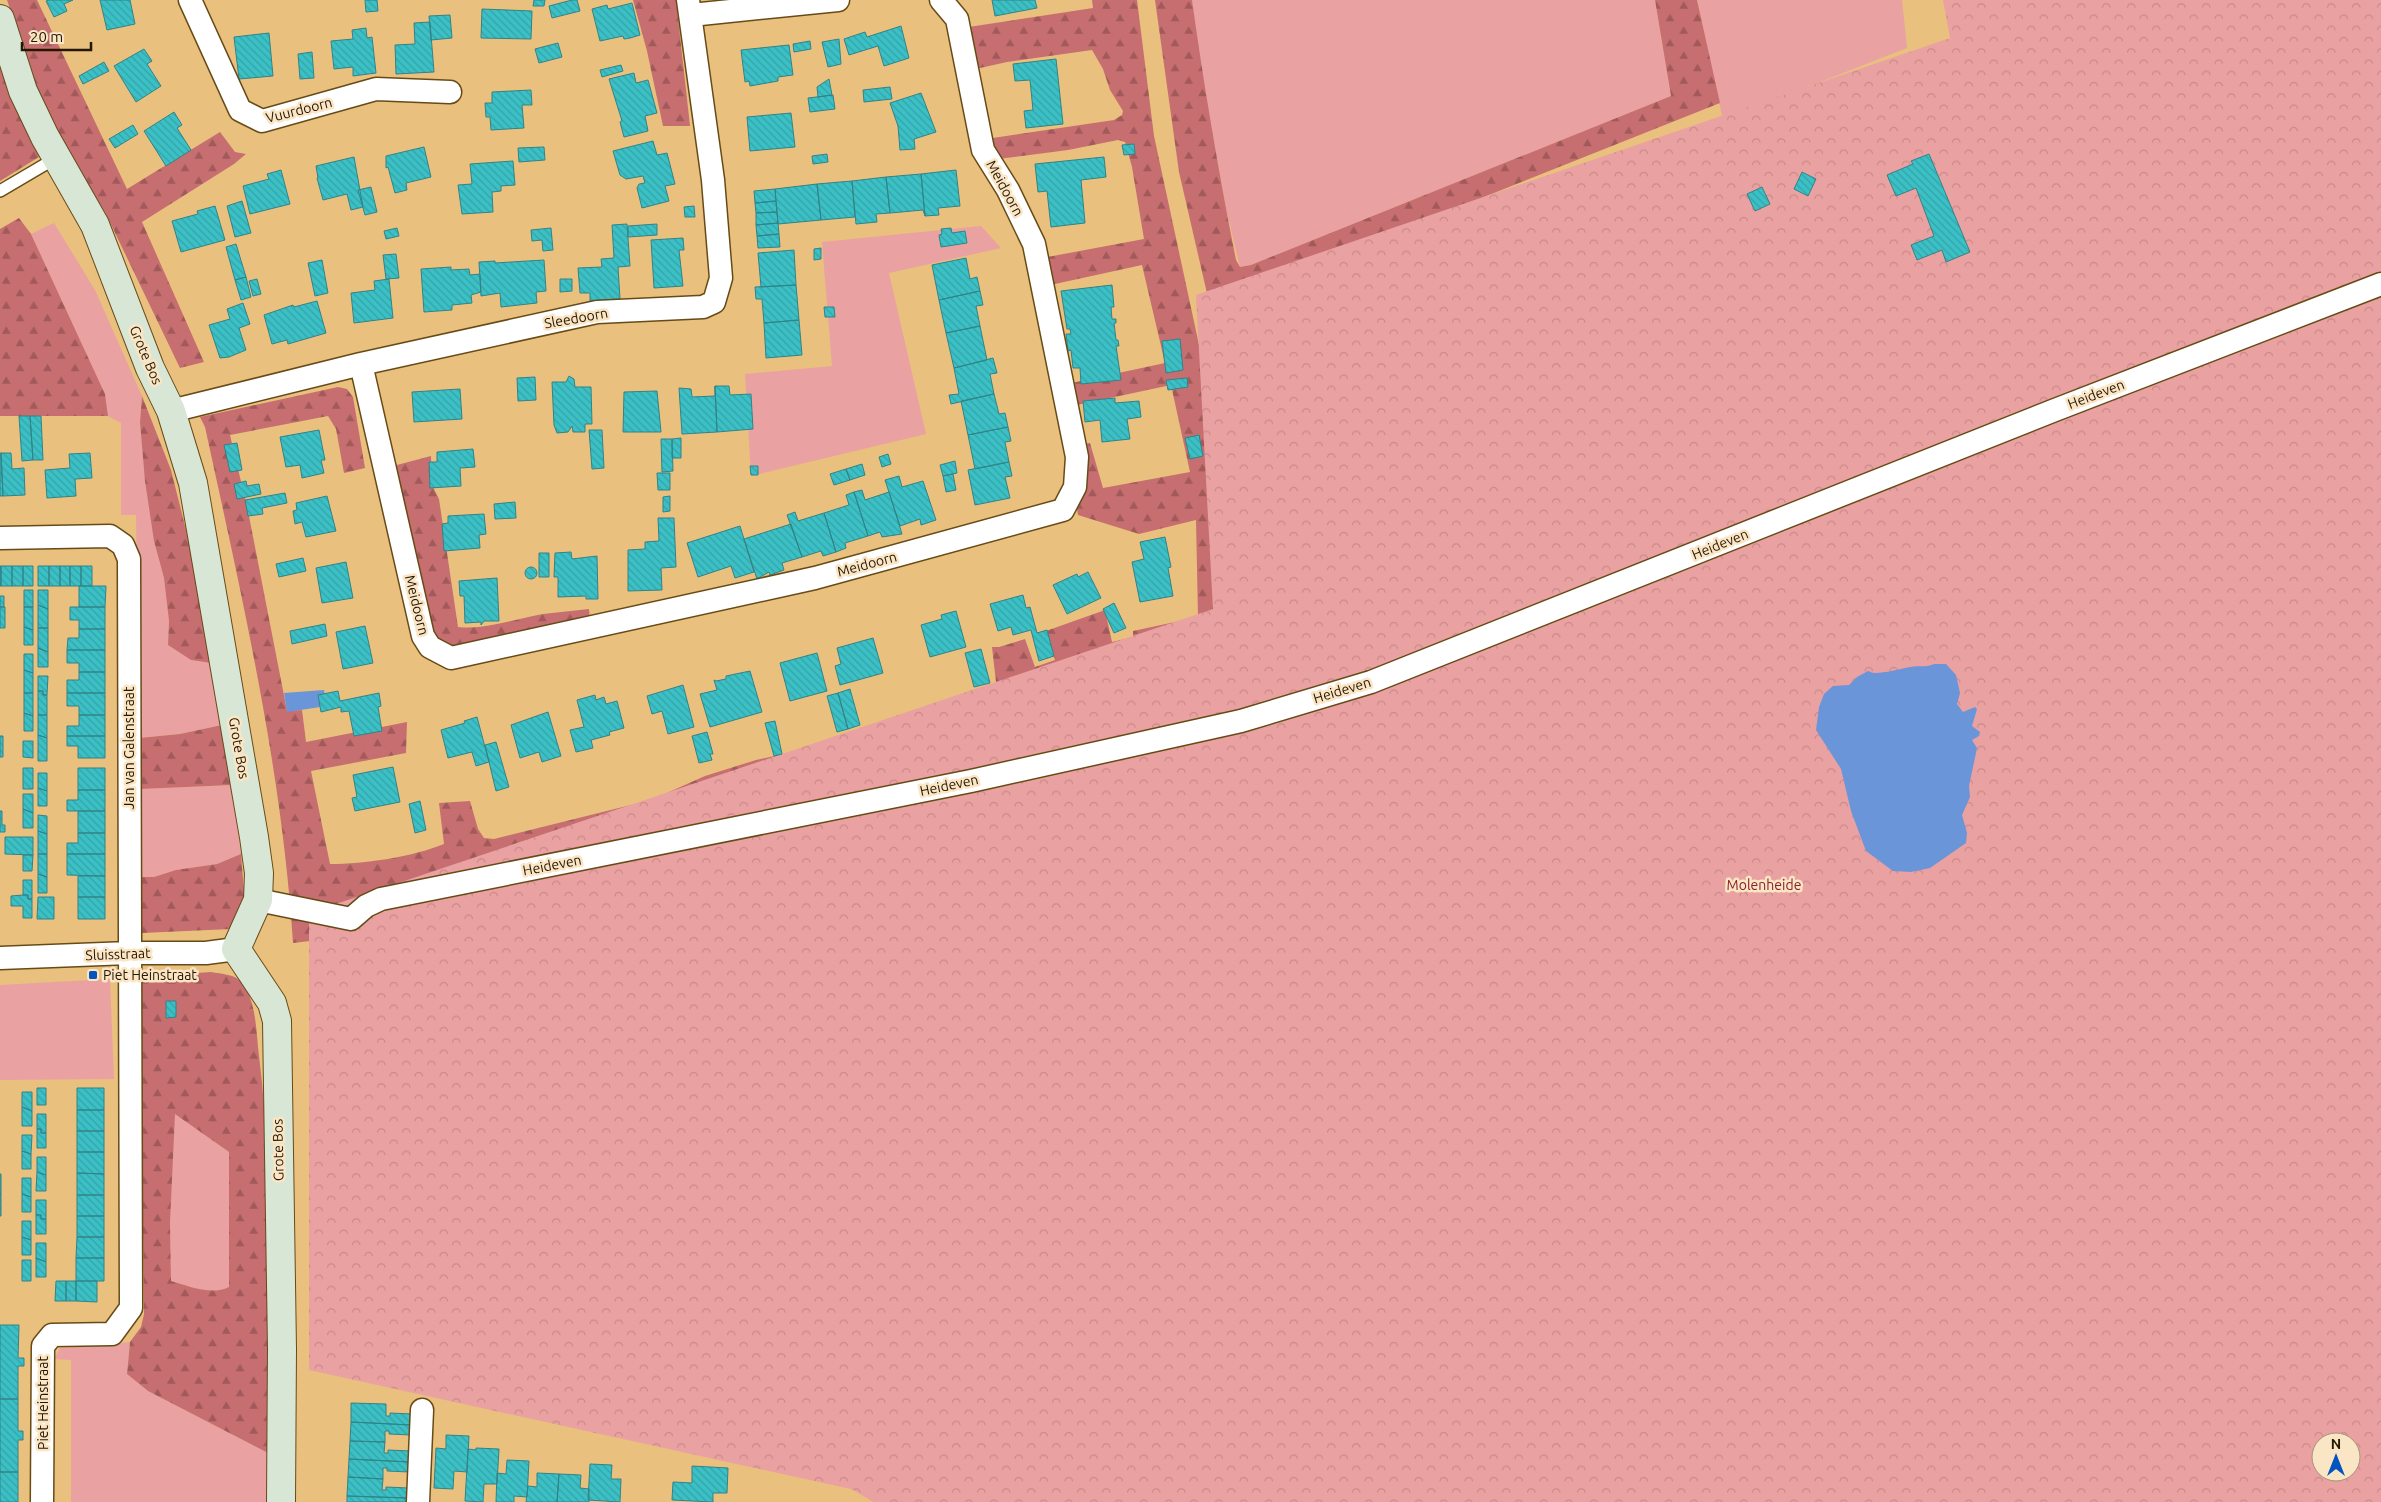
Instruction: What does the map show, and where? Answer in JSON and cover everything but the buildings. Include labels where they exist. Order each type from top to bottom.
[{"type":"street","name":"Vuurdoorn","points":[[190,0],[240,110],[262,121],[376,89],[450,92]]},
{"type":"street","points":[[689,8],[838,0]]},
{"type":"street","name":"Meidoorn","points":[[362,364],[423,636],[430,647],[451,658],[816,578],[1063,510],[1075,487],[1077,457],[1034,244],[1008,190],[983,150],[957,19],[941,0]]},
{"type":"street","name":"Sleedoorn","points":[[171,411],[362,364],[597,312],[703,307],[714,302],[721,278],[716,209],[689,8]]},
{"type":"street","name":"Grote Bos","points":[[0,19],[23,91],[56,158],[95,225],[150,368],[171,411],[194,492],[259,873],[258,900],[236,949],[272,1003],[277,1022],[282,1349],[280,1502]]},
{"type":"street","name":"Heideven","points":[[258,900],[352,919],[366,906],[380,899],[971,781],[1241,721],[1371,682],[2055,410],[2381,284]]},
{"type":"street","name":"Jan van Galenstraat","points":[[0,538],[110,536],[123,545],[130,560],[129,953]]},
{"type":"street","name":"Sluisstraat","points":[[0,958],[129,953],[206,953],[236,949]]},
{"type":"street","name":"Piet Heinstraat","points":[[42,1502],[43,1346],[52,1335],[112,1334],[131,1308],[129,953]]},
{"type":"street","points":[[418,1502],[422,1410]]},
{"type":"lane","points":[[0,191],[56,158]]},
{"type":"green space","points":[[7,0],[37,0],[127,189],[220,132],[235,152],[246,154],[234,164],[142,222],[204,362],[180,368],[105,212],[64,148],[43,106]]},
{"type":"green space","points":[[633,0],[676,0],[690,126],[663,126],[647,51]]},
{"type":"green space","points":[[1092,0],[1137,0],[1154,136],[1229,484],[1231,692],[310,941],[293,943],[280,813],[259,684],[205,427],[200,417],[338,387],[347,389],[353,397],[365,468],[344,473],[336,429],[328,416],[230,435],[248,511],[287,711],[302,710],[306,742],[407,722],[406,753],[311,771],[330,864],[388,859],[418,853],[444,844],[439,803],[470,801],[478,829],[484,838],[494,839],[651,800],[705,776],[756,760],[878,733],[997,691],[992,647],[999,647],[1025,639],[1035,667],[1055,660],[1046,631],[1105,610],[1112,642],[1133,637],[1133,631],[1198,617],[1196,520],[1139,534],[1078,515],[1066,445],[1090,443],[1103,488],[1190,472],[1171,385],[1058,409],[1053,387],[1165,363],[1142,265],[1032,289],[1026,261],[1144,239],[1132,167],[1125,142],[1118,140],[1068,150],[990,160],[986,139],[1114,120],[1122,115],[1123,111],[1110,90],[1103,69],[1092,50],[1007,62],[971,70],[962,28],[1093,8]]},
{"type":"green space","points":[[1155,0],[1192,0],[1218,163],[1236,260],[1240,267],[1251,265],[1671,96],[1655,0],[1697,0],[1720,103],[1303,269],[1209,302],[1179,172]]},
{"type":"green space","points":[[1192,0],[1655,0],[1671,96],[1251,265],[1240,267],[1226,209],[1203,84]]},
{"type":"green space","points":[[1697,0],[1902,0],[1907,48],[1723,120]]},
{"type":"green space","name":"Molenheide","points":[[1943,0],[2381,0],[2381,1502],[874,1502],[851,1489],[309,1370],[309,913],[1213,609],[1196,295],[1950,38]]},
{"type":"green space","points":[[0,64],[39,157],[0,181]]},
{"type":"green space","points":[[19,218],[31,234],[105,394],[108,416],[0,416],[0,229]]},
{"type":"green space","points":[[54,223],[95,290],[142,396],[140,422],[154,541],[164,578],[169,621],[168,645],[191,660],[211,663],[222,725],[180,734],[139,738],[136,515],[121,515],[121,423],[108,416],[105,394],[31,234]]},
{"type":"green space","points":[[981,226],[1001,248],[889,273],[926,434],[751,476],[745,374],[832,366],[822,242]]},
{"type":"green space","points":[[142,396],[171,470],[188,538],[211,663],[191,660],[168,645],[169,621],[164,578],[154,541],[145,481],[140,422]]},
{"type":"green space","points":[[431,456],[432,485],[439,499],[458,627],[490,626],[543,614],[589,609],[591,631],[476,661],[424,635],[393,466]]},
{"type":"green space","points":[[222,725],[232,785],[140,789],[139,738],[180,734]]},
{"type":"green space","points":[[232,785],[241,854],[217,864],[176,870],[154,877],[142,877],[140,789]]},
{"type":"green space","points":[[241,854],[246,918],[231,929],[142,933],[142,877],[154,877],[176,870],[217,864]]},
{"type":"green space","points":[[211,972],[228,975],[242,983],[251,999],[256,1028],[268,1155],[271,1255],[272,1455],[148,1391],[127,1374],[130,1342],[141,1327],[144,1314],[140,982],[142,977]],"holes":[[[175,1114],[229,1152],[229,1287],[215,1291],[171,1281],[170,1223]]]},
{"type":"green space","points":[[110,979],[114,1079],[0,1080],[0,985]]},
{"type":"green space","points":[[174,1113],[229,1152],[229,1288],[207,1291],[171,1281],[170,1223]]},
{"type":"green space","points":[[130,1342],[127,1374],[148,1391],[272,1455],[272,1502],[71,1502],[71,1360],[54,1359],[60,1348]]},
{"type":"water","points":[[1934,664],[1946,664],[1956,675],[1960,693],[1957,704],[1963,712],[1975,707],[1977,709],[1972,726],[1980,732],[1979,736],[1972,740],[1977,748],[1969,786],[1970,797],[1962,815],[1967,833],[1966,843],[1930,868],[1911,872],[1893,871],[1866,851],[1851,811],[1841,769],[1816,730],[1819,707],[1824,694],[1833,686],[1849,685],[1857,677],[1868,671],[1879,673]]},
{"type":"water","points":[[324,690],[327,706],[287,712],[284,693]]},
{"type":"place","name":"Piet Heinstraat","points":[[93,975]]}]
